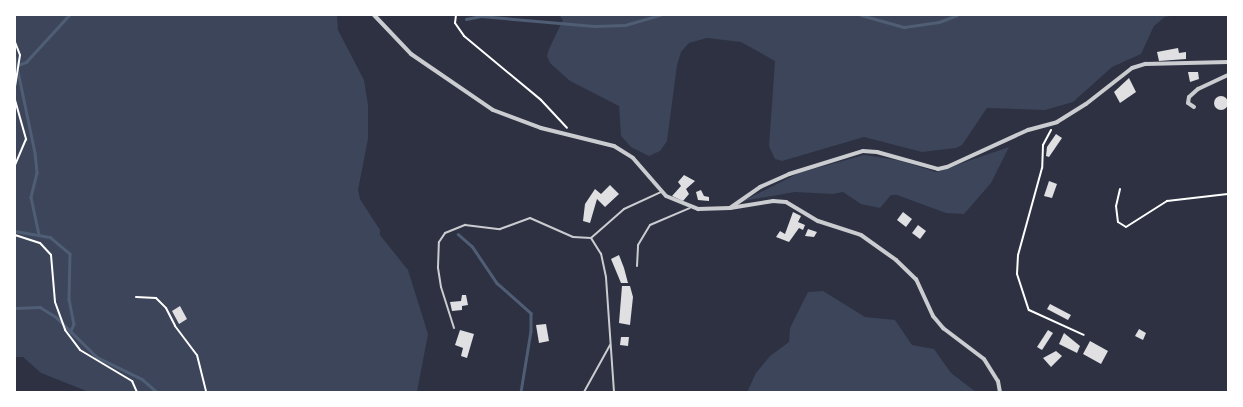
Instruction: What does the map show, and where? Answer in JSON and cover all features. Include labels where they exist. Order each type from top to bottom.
[{"type":"street","points":[[374,15],[411,54],[493,110],[511,119],[614,146],[632,158],[661,192],[690,208],[730,208],[773,201],[786,202],[818,222],[861,235],[896,260],[916,279],[933,316],[943,328],[984,360],[998,381],[1000,392]]},
{"type":"street","points":[[730,208],[760,187],[789,174],[855,154],[877,152],[938,169],[1057,122],[1086,104],[1132,68],[1145,64],[1228,62]]},
{"type":"street","points":[[1194,107],[1188,103],[1193,93],[1228,76]]},
{"type":"lane","points":[[454,328],[441,287],[438,267],[439,242],[445,233],[465,225],[500,229],[530,218],[573,237],[591,238],[624,209],[661,192]]},
{"type":"lane","points":[[637,266],[638,245],[650,225],[690,208]]},
{"type":"lane","points":[[591,238],[601,254],[606,277],[614,392]]},
{"type":"lane","points":[[584,392],[610,345]]},
{"type":"path","points":[[456,15],[454,23],[464,36],[560,118],[569,135]]},
{"type":"path","points":[[15,42],[20,54],[15,86]]},
{"type":"path","points":[[15,100],[26,138],[15,165]]},
{"type":"path","points":[[1057,122],[1043,144],[1040,174],[1018,255],[1017,274],[1030,310],[1084,335]]},
{"type":"path","points":[[1120,189],[1116,206],[1118,222],[1126,227],[1167,201],[1228,194]]},
{"type":"path","points":[[15,234],[40,243],[51,255],[55,302],[65,330],[80,350],[132,381],[137,392]]},
{"type":"path","points":[[136,297],[156,298],[166,308],[175,326],[198,354],[206,392]]},
{"type":"shaded area","points":[[15,15],[337,15],[338,30],[364,80],[368,105],[368,139],[358,190],[360,199],[380,230],[380,235],[408,270],[428,334],[417,392],[89,392],[41,373],[23,357],[15,357]]},
{"type":"shaded area","points":[[559,15],[1176,15],[1165,17],[1154,26],[1141,54],[1112,67],[1073,102],[1045,110],[987,108],[962,145],[956,148],[922,152],[864,137],[782,161],[775,159],[769,146],[775,61],[741,42],[707,38],[689,43],[681,52],[677,65],[667,141],[660,151],[649,156],[631,147],[621,136],[619,106],[570,81],[550,63],[547,56],[549,49],[563,20]]},
{"type":"shaded area","points":[[1009,147],[991,183],[964,214],[946,213],[897,195],[891,195],[880,208],[861,204],[843,192],[833,194],[795,192],[743,201],[799,173],[864,155],[898,160],[936,172]]},
{"type":"shaded area","points":[[823,291],[865,317],[895,320],[912,345],[934,349],[951,373],[976,392],[747,392],[756,373],[770,356],[789,342],[790,328],[808,292]]},
{"type":"building","points":[[1178,48],[1179,53],[1186,52],[1186,59],[1159,61],[1157,52]]},
{"type":"building","points":[[1188,72],[1198,72],[1199,79],[1190,82]]},
{"type":"building","points":[[1129,78],[1136,92],[1120,103],[1114,92]]},
{"type":"building","points":[[1218,96],[1224,96],[1228,103],[1224,110],[1218,110],[1214,106],[1214,100]]},
{"type":"building","points":[[1056,134],[1062,138],[1049,157],[1046,156],[1047,147]]},
{"type":"building","points":[[684,175],[695,181],[686,189],[689,194],[683,201],[672,196],[681,186],[678,182]]},
{"type":"building","points":[[1049,181],[1057,184],[1052,198],[1044,196]]},
{"type":"building","points":[[610,185],[619,194],[605,207],[597,199],[590,223],[583,221],[585,204],[595,189],[601,194]]},
{"type":"building","points":[[701,190],[704,196],[709,197],[709,201],[698,200],[696,192]]},
{"type":"building","points":[[793,212],[801,216],[798,222],[805,225],[803,230],[799,228],[789,242],[776,237],[780,231],[785,234]]},
{"type":"building","points":[[903,212],[912,219],[906,227],[897,220]]},
{"type":"building","points":[[918,225],[926,231],[920,239],[912,233]]},
{"type":"building","points":[[808,229],[817,232],[814,237],[805,236]]},
{"type":"building","points":[[619,255],[628,283],[621,283],[611,259]]},
{"type":"building","points":[[622,286],[630,286],[633,297],[630,325],[619,323]]},
{"type":"building","points":[[462,295],[466,295],[468,305],[462,306],[462,310],[452,311],[450,302],[461,301]]},
{"type":"building","points":[[1050,304],[1071,315],[1068,320],[1047,309]]},
{"type":"building","points":[[180,306],[187,319],[179,324],[172,311]]},
{"type":"building","points":[[546,324],[549,341],[539,343],[536,325]]},
{"type":"building","points":[[1139,329],[1146,333],[1143,340],[1135,336]]},
{"type":"building","points":[[460,330],[474,334],[467,358],[461,356],[463,348],[455,345]]},
{"type":"building","points":[[1048,330],[1053,333],[1042,350],[1037,347]]},
{"type":"building","points":[[1064,333],[1080,346],[1077,353],[1059,344]]},
{"type":"building","points":[[621,337],[629,337],[628,346],[620,345]]},
{"type":"building","points":[[1090,341],[1108,351],[1101,364],[1083,354]]},
{"type":"building","points":[[1056,351],[1062,356],[1051,367],[1043,358]]},
{"type":"waterway","points":[[18,65],[26,62],[69,15]]},
{"type":"waterway","points":[[466,19],[481,16],[594,26],[625,25],[661,15]]},
{"type":"waterway","points":[[861,15],[904,27],[939,22],[957,15]]},
{"type":"waterway","points":[[15,57],[35,153],[37,173],[31,197],[39,235]]},
{"type":"waterway","points":[[15,231],[50,237],[70,254],[69,299],[74,324],[71,331]]},
{"type":"waterway","points":[[458,234],[472,246],[497,283],[531,313],[531,331],[521,392]]},
{"type":"waterway","points":[[15,308],[40,307],[56,317],[97,357],[142,379],[157,392]]}]
